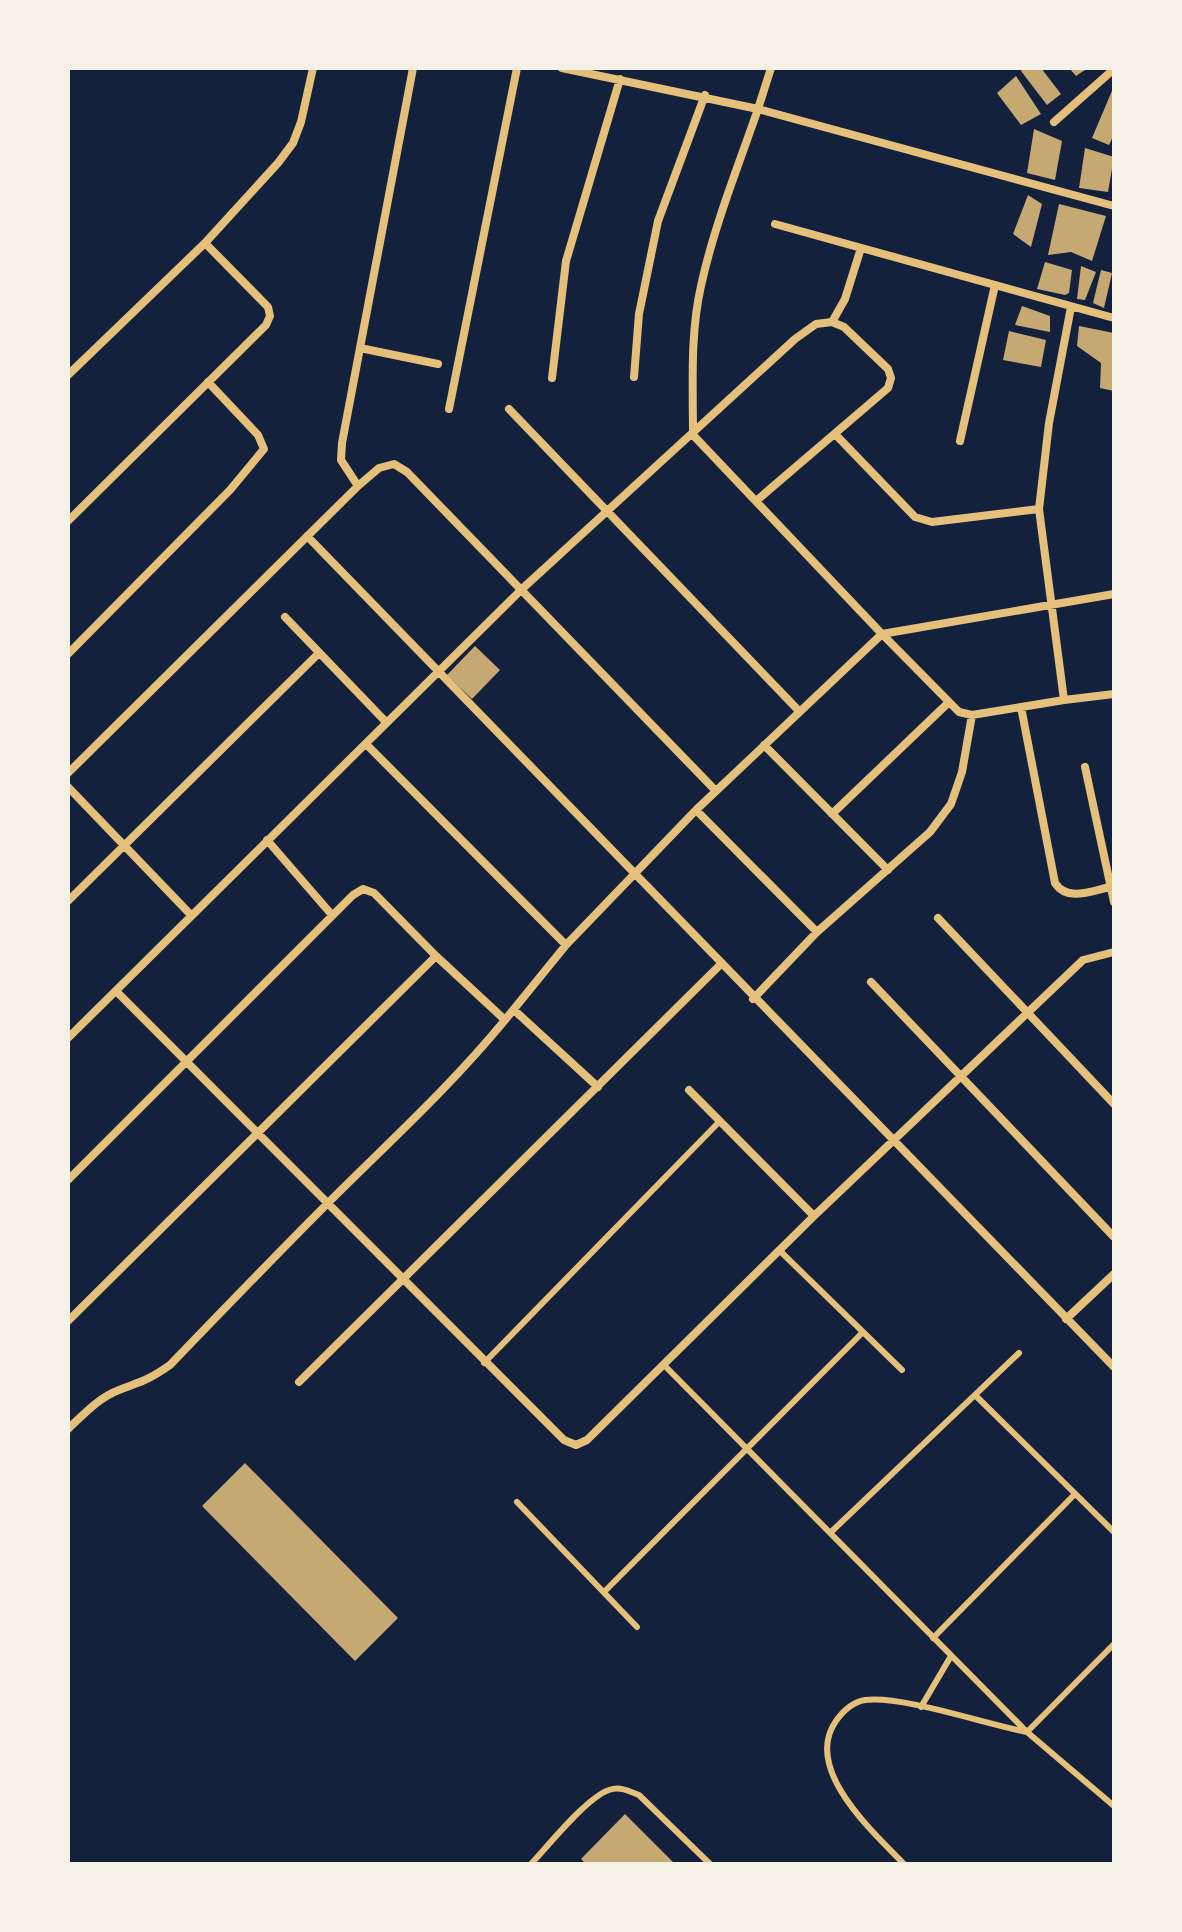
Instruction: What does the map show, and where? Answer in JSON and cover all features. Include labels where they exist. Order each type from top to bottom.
[{"type":"street","points":[[68,375],[205,243],[293,143],[313,68]]},
{"type":"street","points":[[358,486],[341,460],[413,68]]},
{"type":"street","points":[[449,409],[517,68]]},
{"type":"street","points":[[562,68],[705,95],[1114,206]]},
{"type":"street","points":[[771,68],[700,288],[694,349],[693,435],[959,712],[972,715],[1114,694]]},
{"type":"street","points":[[1054,122],[1114,69]]},
{"type":"street","points":[[552,378],[566,261],[620,79]]},
{"type":"street","points":[[634,377],[639,314],[652,245],[705,95]]},
{"type":"street","points":[[775,224],[1114,318]]},
{"type":"street","points":[[68,521],[266,325],[270,316],[260,297],[205,243]]},
{"type":"street","points":[[832,322],[845,299],[861,248]]},
{"type":"street","points":[[960,441],[995,285]]},
{"type":"street","points":[[1064,700],[1039,509],[1049,423],[1071,307]]},
{"type":"street","points":[[68,1038],[386,722],[605,511],[693,435],[795,339],[816,324],[832,322],[844,327],[888,369],[891,378],[888,388],[756,501]]},
{"type":"street","points":[[360,348],[438,364]]},
{"type":"street","points":[[68,654],[239,481],[264,449],[258,435],[208,382]]},
{"type":"street","points":[[509,409],[799,711]]},
{"type":"street","points":[[835,434],[915,517],[932,522],[1039,509]]},
{"type":"street","points":[[68,773],[358,486],[379,468],[394,464],[407,472],[715,790]]},
{"type":"street","points":[[307,536],[635,873],[753,999],[1114,1367]]},
{"type":"street","points":[[68,1429],[96,1403],[118,1390],[142,1384],[170,1365],[329,1202],[466,1068],[566,945],[715,790],[882,634],[1052,602],[1114,594]]},
{"type":"street","points":[[285,617],[386,722]]},
{"type":"street","points":[[68,901],[319,653]]},
{"type":"street","points":[[832,814],[948,703]]},
{"type":"street","points":[[1021,707],[1055,883],[1061,892],[1069,895],[1112,887]]},
{"type":"street","points":[[753,999],[817,932],[930,832],[951,804],[962,772],[972,715]]},
{"type":"street","points":[[366,744],[566,945]]},
{"type":"street","points":[[764,745],[888,870]]},
{"type":"street","points":[[1085,767],[1114,902]]},
{"type":"street","points":[[68,787],[191,915]]},
{"type":"street","points":[[696,810],[817,932]]},
{"type":"street","points":[[267,840],[332,915]]},
{"type":"street","points":[[68,1180],[332,915],[363,889],[374,893],[505,1020]]},
{"type":"street","points":[[938,918],[1114,1104]]},
{"type":"street","points":[[116,991],[329,1202],[484,1363],[564,1440],[576,1445],[587,1440],[814,1216],[1083,960],[1114,952]]},
{"type":"street","points":[[68,1321],[436,956]]},
{"type":"street","points":[[299,1382],[720,965]]},
{"type":"street","points":[[871,982],[1114,1237]]},
{"type":"street","points":[[514,1010],[598,1087]]},
{"type":"street","points":[[689,1090],[814,1216]]},
{"type":"street","points":[[1066,1319],[1114,1274]]},
{"type":"lane","points":[[484,1363],[720,1121]]},
{"type":"lane","points":[[779,1250],[902,1370]]},
{"type":"lane","points":[[604,1592],[863,1332]]},
{"type":"lane","points":[[830,1533],[1019,1353]]},
{"type":"lane","points":[[664,1365],[1027,1732],[1114,1806]]},
{"type":"lane","points":[[975,1395],[1114,1532]]},
{"type":"lane","points":[[933,1638],[1075,1494]]},
{"type":"lane","points":[[517,1502],[637,1627]]},
{"type":"lane","points":[[1027,1732],[1114,1644]]},
{"type":"lane","points":[[921,1707],[951,1656]]},
{"type":"lane","points":[[904,1864],[842,1794],[827,1748],[831,1728],[842,1712],[862,1700],[886,1700],[1027,1732]]},
{"type":"lane","points":[[531,1864],[595,1799],[609,1790],[624,1789],[639,1795],[710,1864]]},
{"type":"building","points":[[1024,68],[1041,68],[1061,94],[1047,105],[1021,71]]},
{"type":"building","points":[[1069,68],[1088,68],[1076,76]]},
{"type":"building","points":[[1016,76],[1041,114],[1021,125],[997,93]]},
{"type":"building","points":[[1114,86],[1114,134],[1109,145],[1092,138]]},
{"type":"building","points":[[1034,129],[1062,141],[1055,180],[1027,173]]},
{"type":"building","points":[[1085,148],[1114,157],[1108,192],[1079,188]]},
{"type":"building","points":[[1028,195],[1042,204],[1031,247],[1013,234]]},
{"type":"building","points":[[1059,204],[1106,216],[1092,261],[1071,252],[1048,255]]},
{"type":"building","points":[[1045,262],[1072,270],[1069,293],[1065,295],[1037,289]]},
{"type":"building","points":[[1081,266],[1096,272],[1085,300],[1077,299]]},
{"type":"building","points":[[1101,270],[1112,273],[1104,308],[1093,303]]},
{"type":"building","points":[[1022,306],[1050,316],[1050,332],[1015,325]]},
{"type":"building","points":[[1079,326],[1114,333],[1114,391],[1100,388],[1101,363],[1077,346]]},
{"type":"building","points":[[1009,331],[1046,340],[1041,367],[1003,360]]},
{"type":"building","points":[[475,646],[500,670],[472,699],[447,675]]},
{"type":"building","points":[[245,1463],[398,1618],[355,1661],[202,1506]]},
{"type":"building","points":[[625,1814],[675,1864],[586,1864],[581,1859]]}]
